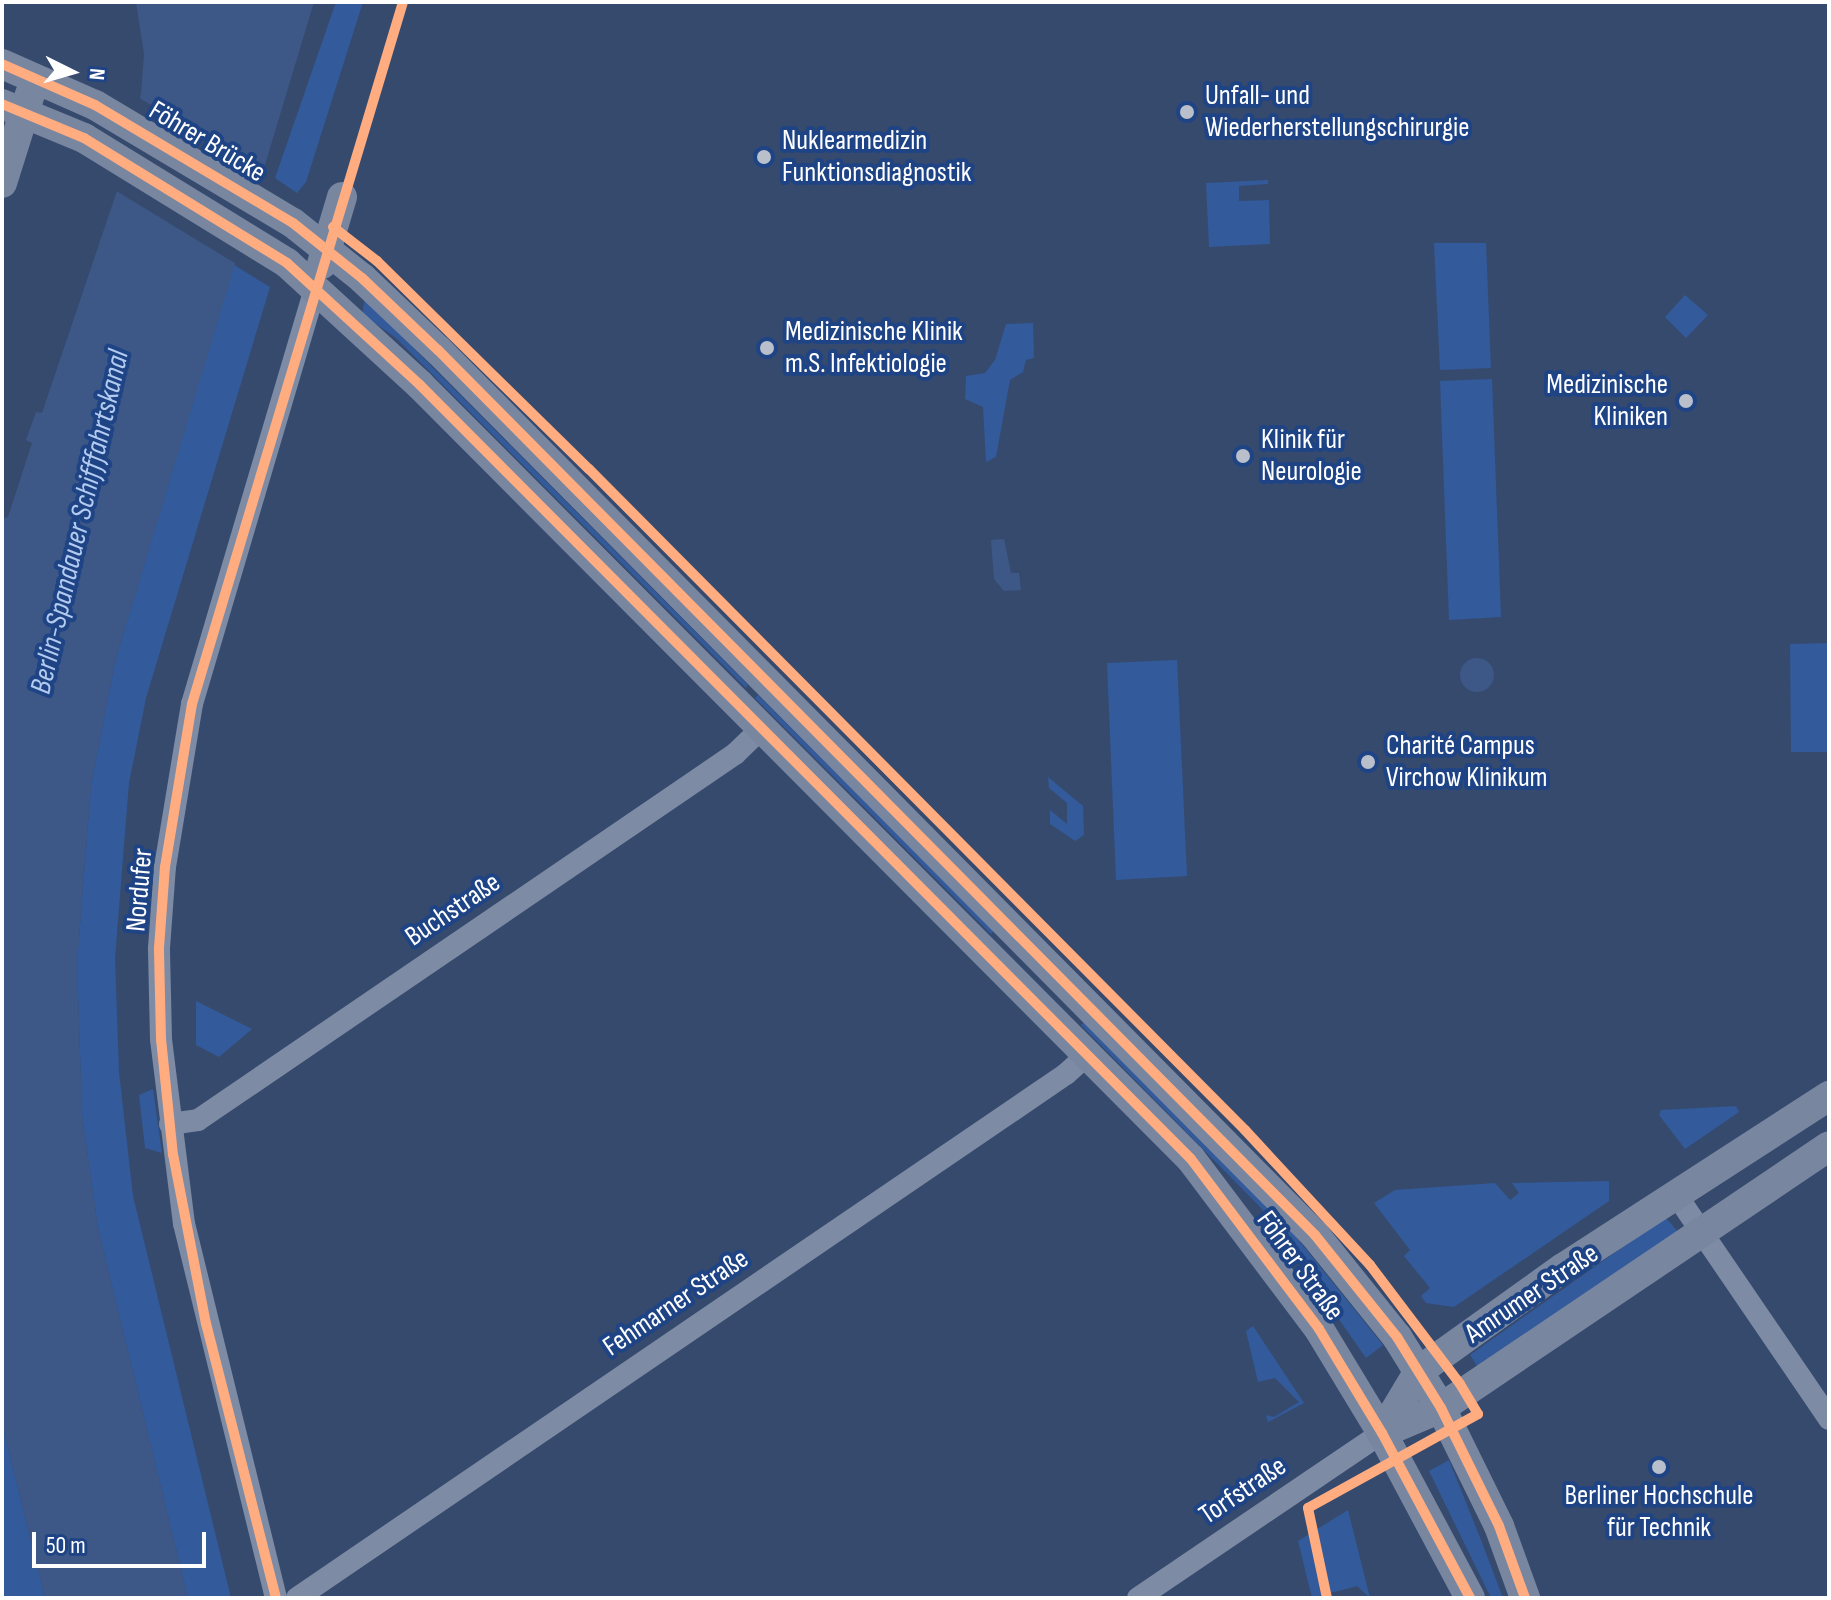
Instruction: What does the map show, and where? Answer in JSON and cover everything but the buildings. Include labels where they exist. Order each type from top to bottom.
[{"type":"main road","name":"Föhrer Brücke","points":[[2,64],[95,105],[293,223]]},
{"type":"main road","points":[[2,183],[13,108],[36,77]]},
{"type":"main road","name":"Föhrer Straße","points":[[13,108],[84,138],[281,259],[315,289],[420,385],[1191,1159],[1319,1329],[1382,1433],[1470,1598]]},
{"type":"main road","name":"Nordufer","points":[[315,289],[342,197]]},
{"type":"main road","name":"Föhrer Straße","points":[[293,223],[327,247],[438,350],[1296,1215],[1362,1291],[1419,1371],[1441,1408],[1499,1526],[1525,1598]]},
{"type":"main road","name":"Amrumer Straße","points":[[1382,1433],[1419,1371],[1525,1294],[1829,1096]]},
{"type":"main road","name":"Amrumer Straße","points":[[1382,1433],[1441,1408],[1829,1146]]},
{"type":"street","name":"Nordufer","points":[[276,1598],[206,1324],[170,1124],[159,948],[178,778],[192,704],[315,289]]},
{"type":"street","name":"Buchstraße","points":[[170,1124],[198,1120],[735,754],[762,728]]},
{"type":"street","name":"Fehmarner Straße","points":[[297,1598],[1066,1074],[1087,1055]]},
{"type":"street","points":[[1677,1196],[1829,1419]]},
{"type":"street","name":"Torfstraße","points":[[1138,1598],[1382,1433]]},
{"type":"shaded area","points":[[336,2],[363,2],[306,182],[297,193],[275,178]]},
{"type":"shaded area","points":[[1268,180],[1268,184],[1239,186],[1239,201],[1269,200],[1270,244],[1209,247],[1206,183]]},
{"type":"shaded area","points":[[1434,243],[1486,243],[1491,368],[1440,370]]},
{"type":"shaded area","points":[[234,265],[270,287],[146,698],[129,783],[115,958],[119,1072],[133,1196],[231,1598],[188,1598],[98,1228],[82,1115],[77,963],[91,785],[115,662]]},
{"type":"shaded area","points":[[1685,295],[1708,315],[1686,338],[1665,317]]},
{"type":"shaded area","points":[[365,299],[748,685],[746,688],[396,338],[362,314]]},
{"type":"shaded area","points":[[1033,323],[1034,358],[1026,360],[1023,372],[1010,380],[996,457],[986,462],[983,407],[965,399],[966,376],[985,373],[995,360],[1006,324]]},
{"type":"shaded area","points":[[1492,379],[1501,617],[1449,620],[1440,381]]},
{"type":"shaded area","points":[[1829,643],[1829,752],[1791,752],[1790,644]]},
{"type":"shaded area","points":[[1177,660],[1187,876],[1116,880],[1107,663]]},
{"type":"shaded area","points":[[758,695],[994,930],[991,934],[755,698]]},
{"type":"shaded area","points":[[1048,777],[1083,806],[1084,835],[1075,841],[1050,824],[1050,810],[1067,824],[1067,803],[1049,788]]},
{"type":"shaded area","points":[[196,1001],[252,1029],[219,1057],[196,1045]]},
{"type":"shaded area","points":[[1084,1022],[1297,1238],[1383,1345],[1366,1358],[1261,1208],[1081,1025]]},
{"type":"shaded area","points":[[153,1089],[162,1153],[145,1148],[139,1095]]},
{"type":"shaded area","points":[[1736,1106],[1739,1112],[1685,1149],[1659,1115],[1661,1110]]},
{"type":"shaded area","points":[[1609,1181],[1609,1201],[1454,1307],[1426,1303],[1421,1296],[1430,1288],[1404,1256],[1410,1250],[1374,1203],[1395,1190],[1495,1183],[1510,1200],[1519,1193],[1512,1183]]},
{"type":"shaded area","points":[[1665,1217],[1681,1235],[1481,1372],[1470,1355]]},
{"type":"shaded area","points":[[1253,1326],[1304,1403],[1268,1422],[1266,1415],[1274,1417],[1299,1402],[1275,1378],[1258,1382],[1246,1331]]},
{"type":"shaded area","points":[[2,1423],[45,1598],[2,1598]]},
{"type":"shaded area","points":[[1449,1460],[1503,1598],[1491,1598],[1429,1471]]},
{"type":"shaded area","points":[[1348,1510],[1370,1598],[1357,1586],[1312,1598],[1298,1541]]},
{"type":"water","name":"Berlin-Spandauer Schifffahrtskanal","points":[[136,2],[314,2],[115,662],[91,785],[77,963],[82,1115],[98,1228],[188,1598],[45,1598],[2,1423],[2,519],[8,517],[32,443],[26,440],[36,412],[42,413],[117,191],[141,94],[144,54]]},
{"type":"water","points":[[1004,539],[1011,573],[1019,573],[1021,590],[1004,591],[994,579],[991,540]]},
{"type":"water","points":[[1477,658],[1489,663],[1494,675],[1489,687],[1477,692],[1465,687],[1460,675],[1465,663]]},
{"type":"pier","points":[[136,96],[266,172],[238,265],[113,189]]},
{"type":"cycle path","points":[[276,1598],[206,1324],[173,1155],[161,1039],[159,948],[165,867],[192,704],[403,2]]},
{"type":"cycle path","points":[[2,64],[95,105],[293,223],[362,278],[438,350],[1315,1235],[1397,1337],[1441,1408],[1499,1526],[1525,1598]]},
{"type":"cycle path","points":[[2,104],[84,138],[287,263],[420,385],[1191,1159],[1319,1329],[1382,1433],[1470,1598]]},
{"type":"cycle path","points":[[333,227],[377,261],[589,469],[1245,1130],[1370,1265],[1460,1384],[1478,1414],[1308,1508],[1327,1598]]},
{"type":"place","name":"Unfall- und Wiederherstellungschirurgie","points":[[1187,112]]},
{"type":"place","name":"Nuklearmedizin Funktionsdiagnostik","points":[[764,157]]},
{"type":"place","name":"Medizinische Klinik m.S. Infektiologie","points":[[767,348]]},
{"type":"place","name":"Medizinische Kliniken","points":[[1686,401]]},
{"type":"place","name":"Klinik für Neurologie","points":[[1243,456]]},
{"type":"place","name":"Charité Campus Virchow Klinikum","points":[[1368,762]]},
{"type":"place","name":"Berliner Hochschule für Technik","points":[[1659,1467]]}]
